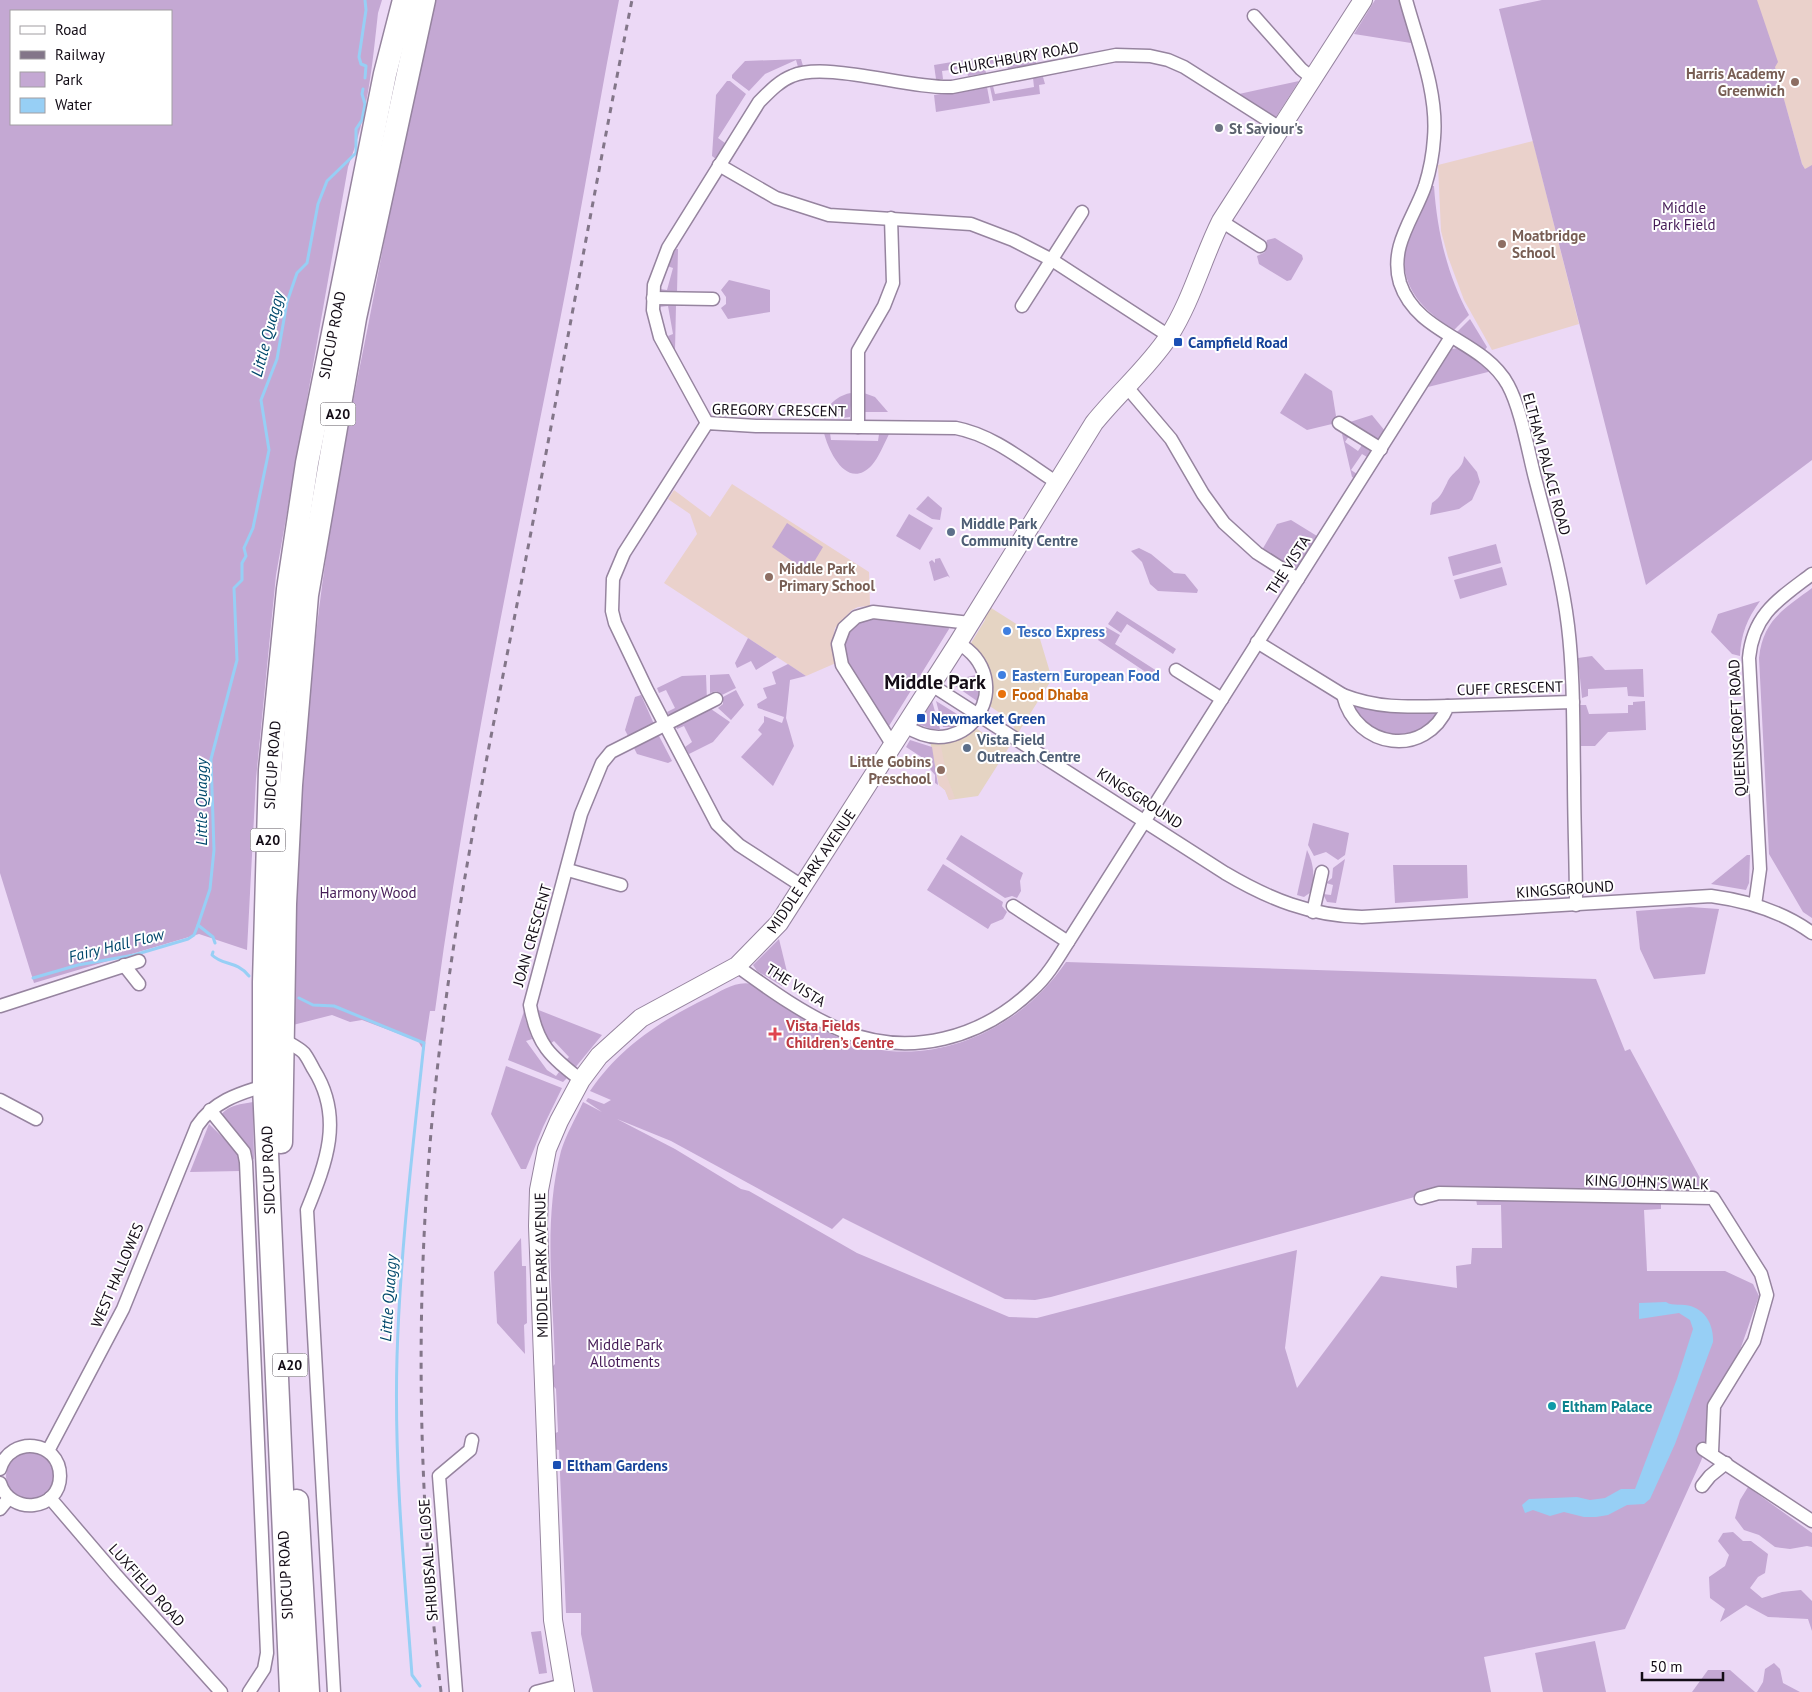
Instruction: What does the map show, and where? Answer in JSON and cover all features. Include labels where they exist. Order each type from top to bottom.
[{"type":"highway","name":"SIDCUP ROAD","points":[[291,1692],[264,1086],[264,982],[270,770],[288,589],[307,463],[385,74],[404,0]]},
{"type":"highway","name":"SIDCUP ROAD","points":[[308,1692],[293,1435],[282,1158],[281,1038],[291,784],[307,595],[355,318],[424,0]]},
{"type":"street","name":"MIDDLE PARK AVENUE","points":[[536,1692],[564,1689],[553,1620],[539,1262],[539,1190],[547,1149],[559,1122],[581,1080],[599,1056],[641,1018],[737,966],[779,923],[930,684],[958,643],[1094,423],[1155,356],[1169,336],[1188,300],[1204,256],[1221,221],[1363,0]]},
{"type":"street","name":"ELTHAM PALACE ROAD","points":[[1406,0],[1430,85],[1434,108],[1434,135],[1427,179],[1402,234],[1397,266],[1400,282],[1416,310],[1496,368],[1513,397],[1558,567],[1568,624],[1573,702],[1576,904]]},
{"type":"street","points":[[1254,16],[1301,69],[1312,78]]},
{"type":"street","name":"CHURCHBURY ROAD","points":[[707,423],[660,337],[653,298],[654,284],[661,261],[719,165],[767,94],[784,80],[805,73],[824,71],[933,88],[952,87],[1116,55],[1150,56],[1168,60],[1184,68],[1280,128]]},
{"type":"street","points":[[719,165],[776,198],[829,215],[971,224],[1013,240],[1052,260],[1169,336]]},
{"type":"street","points":[[1022,306],[1082,212]]},
{"type":"street","points":[[858,427],[858,351],[884,306],[893,283],[892,218]]},
{"type":"street","points":[[1221,221],[1260,246]]},
{"type":"street","points":[[653,298],[713,299]]},
{"type":"street","name":"THE VISTA","points":[[737,966],[794,1005],[846,1032],[886,1042],[928,1042],[966,1033],[1012,1007],[1034,989],[1068,942],[1451,337]]},
{"type":"street","points":[[1126,386],[1172,439],[1207,501],[1224,523],[1257,553],[1298,579]]},
{"type":"street","name":"GREGORY CRESCENT","points":[[802,886],[739,845],[717,824],[615,623],[611,603],[613,579],[632,539],[707,423],[756,426],[956,428],[972,431],[986,438],[1056,482]]},
{"type":"street","points":[[1339,423],[1381,449]]},
{"type":"street","name":"QUEENSCROFT ROAD","points":[[1755,905],[1760,869],[1749,658],[1750,645],[1760,620],[1769,608],[1812,574]]},
{"type":"street","points":[[892,744],[842,665],[838,644],[844,628],[856,618],[873,612],[970,623]]},
{"type":"street","name":"CUFF CRESCENT","points":[[1258,642],[1343,695],[1375,706],[1573,702]]},
{"type":"street","points":[[904,725],[928,736],[946,738],[965,730],[979,715],[986,696],[986,678],[977,661],[958,643]]},
{"type":"street","points":[[1176,670],[1222,699]]},
{"type":"street","name":"KINGSGROUND","points":[[930,684],[1247,886],[1270,897],[1313,912],[1335,916],[1362,917],[1693,896],[1723,898],[1755,905],[1777,912],[1812,933]]},
{"type":"street","name":"CUFF CRESCENT","points":[[1343,695],[1347,710],[1364,731],[1392,741],[1405,741],[1420,736],[1433,728],[1443,716],[1448,706]]},
{"type":"street","points":[[665,724],[716,699]]},
{"type":"street","name":"JOAN CRESCENT","points":[[581,1080],[546,1051],[534,1026],[530,1005],[548,931],[568,870],[581,814],[602,763],[611,752],[665,724]]},
{"type":"street","name":"JOAN CRESCENT","points":[[568,870],[621,885]]},
{"type":"street","points":[[1313,912],[1322,872]]},
{"type":"street","points":[[1013,906],[1068,942]]},
{"type":"street","points":[[0,1006],[139,961]]},
{"type":"street","points":[[124,965],[139,984]]},
{"type":"street","points":[[281,1038],[304,1053],[322,1082],[330,1105],[329,1133],[323,1170],[307,1210],[334,1692]]},
{"type":"street","points":[[210,1110],[235,1095],[264,1086]]},
{"type":"street","points":[[0,1100],[36,1119]]},
{"type":"street","name":"WEST HALLOWES","points":[[48,1451],[123,1309],[194,1132],[210,1110]]},
{"type":"street","name":"SIDCUP ROAD","points":[[210,1110],[244,1152],[246,1162],[267,1653],[264,1669],[249,1692]]},
{"type":"street","name":"KING JOHN'S WALK","points":[[1420,1198],[1439,1194],[1714,1198],[1761,1274],[1766,1295],[1754,1341],[1714,1406],[1707,1451],[1726,1463]]},
{"type":"street","name":"SHRUBSALL CLOSE","points":[[456,1692],[439,1476],[470,1450],[472,1440]]},
{"type":"street","points":[[0,1468],[8,1454],[21,1446],[36,1446],[48,1451],[57,1463],[60,1475],[58,1486],[50,1498],[39,1505],[22,1505],[9,1498],[0,1483]]},
{"type":"street","points":[[1702,1486],[1710,1476],[1726,1463],[1812,1521]]},
{"type":"street","points":[[0,1509],[9,1498]]},
{"type":"street","name":"LUXFIELD ROAD","points":[[50,1498],[221,1692]]},
{"type":"shaded area","name":"Harris Academy Greenwich","points":[[1756,0],[1812,0],[1812,181],[1802,164]]},
{"type":"shaded area","name":"Moatbridge School","points":[[1533,141],[1579,324],[1492,350],[1464,300],[1448,257],[1441,231],[1438,165]]},
{"type":"shaded area","name":"Middle Park Primary School","points":[[732,484],[869,572],[870,606],[858,607],[852,610],[835,628],[832,645],[836,663],[806,676],[664,583],[697,534],[690,514],[668,499],[674,490],[710,517]]},
{"type":"shaded area","points":[[988,606],[1040,639],[1052,679],[1018,733],[1015,731],[1012,721],[988,705],[971,647],[971,643],[985,620],[984,611]]},
{"type":"shaded area","points":[[976,728],[997,743],[1006,741],[1011,744],[978,796],[949,800],[945,790],[939,785],[930,741]]},
{"type":"shaded area","name":"Little Gobins Preschool","points":[[941,746],[947,777],[955,798],[949,800],[945,790],[939,785],[932,747]]},
{"type":"green space","points":[[0,0],[382,0],[378,13],[365,110],[348,167],[276,575],[256,779],[247,950],[199,934],[34,983],[0,873]]},
{"type":"green space","name":"Harmony Wood","points":[[433,0],[619,0],[568,280],[508,579],[476,751],[447,924],[435,1011],[430,1011],[424,1051],[418,1041],[362,1020],[350,1022],[332,1015],[293,1025],[302,793],[309,700],[324,571],[352,408],[421,48]]},
{"type":"green space","points":[[1375,0],[1400,0],[1411,43],[1354,34]]},
{"type":"green space","name":"Middle Park Field","points":[[1542,0],[1757,0],[1778,62],[1775,67],[1802,164],[1805,169],[1812,165],[1812,460],[1646,585],[1499,9]]},
{"type":"green space","points":[[1031,48],[1036,63],[1008,69],[1006,61],[990,64],[990,72],[989,57]]},
{"type":"green space","points":[[982,57],[986,73],[968,76],[966,68],[942,71],[943,79],[936,79],[934,65]]},
{"type":"green space","points":[[801,59],[803,66],[798,67],[796,60],[765,74],[749,91],[732,78],[732,75],[745,61]]},
{"type":"green space","points":[[1043,77],[1045,84],[1039,85],[1040,94],[993,101],[990,87],[993,86],[995,94],[1034,87],[1033,78]]},
{"type":"green space","points":[[727,81],[730,81],[746,94],[718,138],[725,143],[716,159],[712,156],[716,95]]},
{"type":"green space","points":[[1299,81],[1276,117],[1239,94]]},
{"type":"green space","points":[[987,87],[990,103],[936,112],[934,95]]},
{"type":"green space","points":[[1431,186],[1434,186],[1444,252],[1461,300],[1469,315],[1454,330],[1422,304],[1414,294],[1405,271],[1409,236]]},
{"type":"green space","points":[[1275,238],[1302,255],[1303,259],[1291,280],[1287,281],[1259,264],[1257,256],[1265,252],[1267,240]]},
{"type":"green space","points":[[676,249],[678,249],[677,293],[662,292],[660,289],[667,290],[673,268],[667,266]]},
{"type":"green space","points":[[729,280],[770,290],[770,312],[728,319],[721,308],[726,304],[726,297],[721,290]]},
{"type":"green space","points":[[662,304],[676,305],[675,351],[668,336],[673,334],[668,306],[660,307]]},
{"type":"green space","points":[[1470,319],[1487,347],[1485,350],[1457,332]]},
{"type":"green space","points":[[1458,348],[1489,370],[1488,372],[1428,387],[1452,349]]},
{"type":"green space","points":[[1305,373],[1332,391],[1336,416],[1332,424],[1307,430],[1280,413]]},
{"type":"green space","points":[[852,393],[850,417],[843,418],[843,411],[828,411],[827,418],[824,419],[830,405],[838,398]]},
{"type":"green space","points":[[864,393],[875,397],[888,412],[864,412]]},
{"type":"green space","points":[[1372,415],[1385,431],[1379,439],[1350,422]]},
{"type":"green space","points":[[824,433],[830,433],[831,440],[878,441],[879,434],[889,434],[872,465],[863,472],[855,474],[848,472],[835,459]]},
{"type":"green space","points":[[1342,434],[1349,436],[1345,442],[1358,451],[1362,445],[1371,452],[1367,457],[1362,454],[1351,470],[1357,474],[1354,478],[1352,477]]},
{"type":"green space","points":[[1464,456],[1477,472],[1480,482],[1472,500],[1459,509],[1430,515],[1432,503],[1440,496],[1449,479],[1460,468]]},
{"type":"green space","points":[[928,496],[942,508],[940,520],[932,519],[916,509]]},
{"type":"green space","points":[[909,514],[933,528],[920,550],[896,536]]},
{"type":"green space","points":[[1291,520],[1317,536],[1296,570],[1262,550],[1277,524]]},
{"type":"green space","points":[[787,523],[823,547],[808,572],[772,547]]},
{"type":"green space","points":[[1496,544],[1501,563],[1453,576],[1448,557]]},
{"type":"green space","points":[[1139,548],[1151,554],[1174,573],[1185,574],[1198,590],[1197,593],[1158,591],[1150,584],[1142,562],[1131,551]]},
{"type":"green space","points":[[940,558],[950,578],[948,576],[934,581],[929,562],[932,560],[935,563],[935,559]]},
{"type":"green space","points":[[1502,567],[1507,585],[1460,599],[1454,580]]},
{"type":"green space","points":[[1812,588],[1812,918],[1803,912],[1769,854],[1759,658],[1765,634],[1776,617]]},
{"type":"green space","points":[[1760,601],[1745,627],[1740,656],[1732,654],[1711,632],[1718,614]]},
{"type":"green space","points":[[1117,611],[1176,649],[1173,654],[1127,624],[1121,633],[1108,624]]},
{"type":"green space","name":"Newmarket Green","points":[[871,617],[948,626],[949,629],[889,726],[885,727],[853,675],[844,654],[843,646],[846,635],[852,627]]},
{"type":"green space","points":[[1106,627],[1120,635],[1115,644],[1160,673],[1159,681],[1098,640]]},
{"type":"green space","points":[[748,638],[777,657],[756,670],[751,661],[737,668],[735,663]]},
{"type":"green space","points":[[1592,656],[1605,670],[1643,669],[1644,697],[1628,696],[1627,687],[1588,689],[1588,696],[1582,698],[1578,658]]},
{"type":"green space","points":[[788,664],[806,676],[790,680],[786,718],[794,746],[773,786],[741,757],[762,734],[758,730],[764,722],[764,716],[782,723],[784,717],[758,708],[757,704],[767,698],[763,688],[776,684],[772,672]]},
{"type":"green space","points":[[729,674],[736,688],[722,695],[716,691],[710,693],[710,675]]},
{"type":"green space","points":[[706,675],[707,701],[671,718],[667,712],[675,708],[666,690],[659,693],[657,688],[682,676]]},
{"type":"green space","points":[[976,675],[979,691],[977,701],[954,685],[953,680]]},
{"type":"green space","points":[[736,690],[744,705],[731,720],[718,708],[723,704],[723,697]]},
{"type":"green space","points":[[641,695],[654,724],[628,736],[625,730],[635,697]]},
{"type":"green space","points":[[932,701],[940,729],[931,729],[918,724]]},
{"type":"green space","points":[[936,701],[965,719],[953,727],[943,727]]},
{"type":"green space","points":[[1645,701],[1646,730],[1608,732],[1595,746],[1581,746],[1580,705],[1586,705],[1589,714],[1628,713],[1628,705],[1633,705],[1633,702]]},
{"type":"green space","points":[[1350,704],[1384,712],[1439,711],[1425,726],[1416,731],[1396,735],[1376,731],[1364,724]]},
{"type":"green space","points":[[711,709],[730,722],[713,742],[689,754],[685,747],[692,742],[684,726],[677,729],[676,726]]},
{"type":"green space","points":[[658,734],[672,761],[668,763],[637,754],[633,746]]},
{"type":"green space","points":[[910,740],[932,747],[938,785],[935,783],[935,775],[925,763],[926,760],[906,747]]},
{"type":"green space","points":[[1313,823],[1349,833],[1345,855],[1338,860],[1326,852],[1314,856],[1308,845]]},
{"type":"green space","points":[[961,835],[1023,873],[1020,881],[1021,891],[1017,898],[1012,896],[1005,898],[946,859]]},
{"type":"green space","points":[[1307,850],[1312,865],[1313,881],[1311,892],[1304,897],[1297,895]]},
{"type":"green space","points":[[1747,855],[1750,855],[1749,883],[1746,890],[1711,884]]},
{"type":"green space","points":[[1345,859],[1336,903],[1327,902],[1323,894],[1331,895],[1333,885],[1326,883],[1332,878],[1333,868]]},
{"type":"green space","points":[[943,864],[1003,902],[1002,906],[1007,912],[1003,919],[991,924],[988,929],[927,890]]},
{"type":"green space","points":[[1393,865],[1467,865],[1468,898],[1395,903]]},
{"type":"green space","points":[[1690,907],[1719,909],[1705,974],[1654,979],[1640,949],[1636,911]]},
{"type":"green space","points":[[779,939],[788,976],[782,986],[757,971],[753,965]]},
{"type":"green space","name":"Middle Park Allotments","points":[[1066,962],[1596,979],[1625,1051],[1630,1049],[1706,1189],[1701,1193],[1440,1190],[1051,1297],[1035,1300],[1005,1299],[843,1218],[832,1229],[671,1141],[617,1119],[675,1149],[741,1189],[749,1191],[857,1253],[1009,1317],[1037,1318],[1297,1250],[1285,1348],[1297,1388],[1381,1276],[1457,1288],[1456,1266],[1471,1264],[1472,1248],[1502,1248],[1501,1205],[1477,1205],[1476,1199],[1661,1199],[1661,1209],[1644,1210],[1647,1271],[1725,1271],[1753,1284],[1759,1296],[1701,1461],[1625,1629],[1484,1657],[1491,1692],[593,1692],[581,1634],[581,1613],[566,1613],[559,1450],[553,1449],[553,1434],[558,1432],[556,1389],[552,1384],[551,1368],[555,1364],[550,1257],[555,1177],[568,1132],[583,1102],[602,1112],[586,1101],[588,1098],[604,1104],[611,1100],[590,1091],[614,1061],[642,1037],[673,1016],[734,985],[746,983],[762,988],[817,1026],[844,1040],[875,1049],[907,1052],[938,1048],[968,1040],[997,1026],[1023,1008],[1046,987]]},
{"type":"green space","points":[[525,1008],[525,1018],[532,1039],[526,1041],[547,1070],[556,1076],[559,1072],[567,1078],[563,1082],[508,1060]]},
{"type":"green space","points":[[536,1009],[602,1035],[574,1069],[564,1062],[569,1057],[554,1041],[548,1045]]},
{"type":"green space","points":[[506,1066],[562,1088],[543,1127],[526,1169],[521,1169],[491,1114]]},
{"type":"green space","points":[[253,1102],[254,1160],[221,1115],[231,1107]]},
{"type":"green space","points":[[209,1124],[242,1156],[240,1171],[190,1172]]},
{"type":"green space","points":[[521,1238],[522,1266],[526,1266],[527,1323],[524,1325],[525,1354],[497,1323],[494,1272]]},
{"type":"green space","points":[[25,1452],[35,1452],[47,1459],[54,1471],[54,1481],[47,1493],[35,1500],[25,1500],[17,1496],[10,1489],[6,1481],[6,1471],[10,1463],[17,1456]]},
{"type":"green space","points":[[1748,1487],[1812,1533],[1812,1547],[1790,1549],[1775,1547],[1759,1535],[1744,1530],[1735,1518],[1740,1500]]},
{"type":"green space","points":[[1733,1532],[1743,1541],[1751,1541],[1768,1554],[1765,1573],[1758,1577],[1750,1588],[1762,1598],[1782,1592],[1801,1590],[1812,1601],[1812,1631],[1808,1619],[1768,1617],[1746,1605],[1720,1622],[1725,1609],[1710,1598],[1709,1577],[1725,1566],[1729,1555],[1718,1541],[1723,1533]]},
{"type":"green space","points":[[541,1631],[547,1673],[539,1674],[531,1632]]},
{"type":"green space","points":[[1595,1641],[1606,1692],[1543,1692],[1535,1653]]},
{"type":"green space","points":[[1774,1663],[1780,1669],[1783,1683],[1800,1692],[1757,1692],[1763,1682],[1765,1669]]},
{"type":"green space","points":[[1708,1670],[1730,1670],[1755,1692],[1692,1692]]},
{"type":"water","points":[[1666,1302],[1692,1306],[1698,1309],[1710,1323],[1713,1342],[1675,1444],[1650,1499],[1644,1504],[1627,1505],[1608,1515],[1596,1517],[1584,1517],[1564,1512],[1550,1516],[1533,1510],[1525,1513],[1522,1505],[1529,1499],[1577,1497],[1590,1500],[1605,1498],[1621,1489],[1635,1489],[1677,1379],[1693,1329],[1690,1320],[1679,1313],[1639,1319],[1639,1303]]},
{"type":"waterway","points":[[365,0],[366,10],[359,57],[361,64],[366,66],[365,78]]},
{"type":"waterway","name":"Little Quaggy","points":[[215,943],[213,937],[198,925],[210,889],[214,850],[211,759],[237,660],[234,588],[242,580],[242,563],[246,556],[244,548],[253,528],[269,450],[261,400],[277,359],[287,302],[297,273],[307,263],[318,204],[327,181],[356,153],[356,129],[362,120],[365,104],[362,94],[363,89]]},
{"type":"waterway","name":"Fairy Hall Flow","points":[[33,978],[78,965],[134,955],[188,939],[194,935],[198,925]]},
{"type":"waterway","name":"Little Quaggy","points":[[213,952],[212,955],[216,958],[234,965],[249,976]]},
{"type":"waterway","name":"Little Quaggy","points":[[299,998],[313,1005],[334,1006],[424,1043],[404,1239],[396,1397],[400,1516],[412,1675],[420,1686]]},
{"type":"railway","points":[[441,1692],[432,1607],[422,1438],[423,1268],[427,1183],[434,1099],[452,957],[471,842],[632,0]]},
{"type":"place","name":"Harris Academy Greenwich","points":[[1795,82]]},
{"type":"place","name":"St Saviour's","points":[[1219,128]]},
{"type":"place","name":"Moatbridge School","points":[[1502,244]]},
{"type":"place","name":"Campfield Road","points":[[1178,342]]},
{"type":"place","name":"Middle Park Community Centre","points":[[951,532]]},
{"type":"place","name":"Middle Park Primary School","points":[[769,577]]},
{"type":"place","name":"Tesco Express","points":[[1007,631]]},
{"type":"place","name":"Eastern European Food","points":[[1002,675]]},
{"type":"place","name":"Food Dhaba","points":[[1002,694]]},
{"type":"place","name":"Newmarket Green","points":[[921,718]]},
{"type":"place","name":"Vista Field Outreach Centre","points":[[967,748]]},
{"type":"place","name":"Little Gobins Preschool","points":[[941,770]]},
{"type":"place","name":"Vista Fields Children’s Centre","points":[[775,1034]]},
{"type":"place","name":"Eltham Palace","points":[[1552,1406]]},
{"type":"place","name":"Eltham Gardens","points":[[557,1465]]},
{"type":"district","name":"Middle Park","points":[[935,682]]}]
